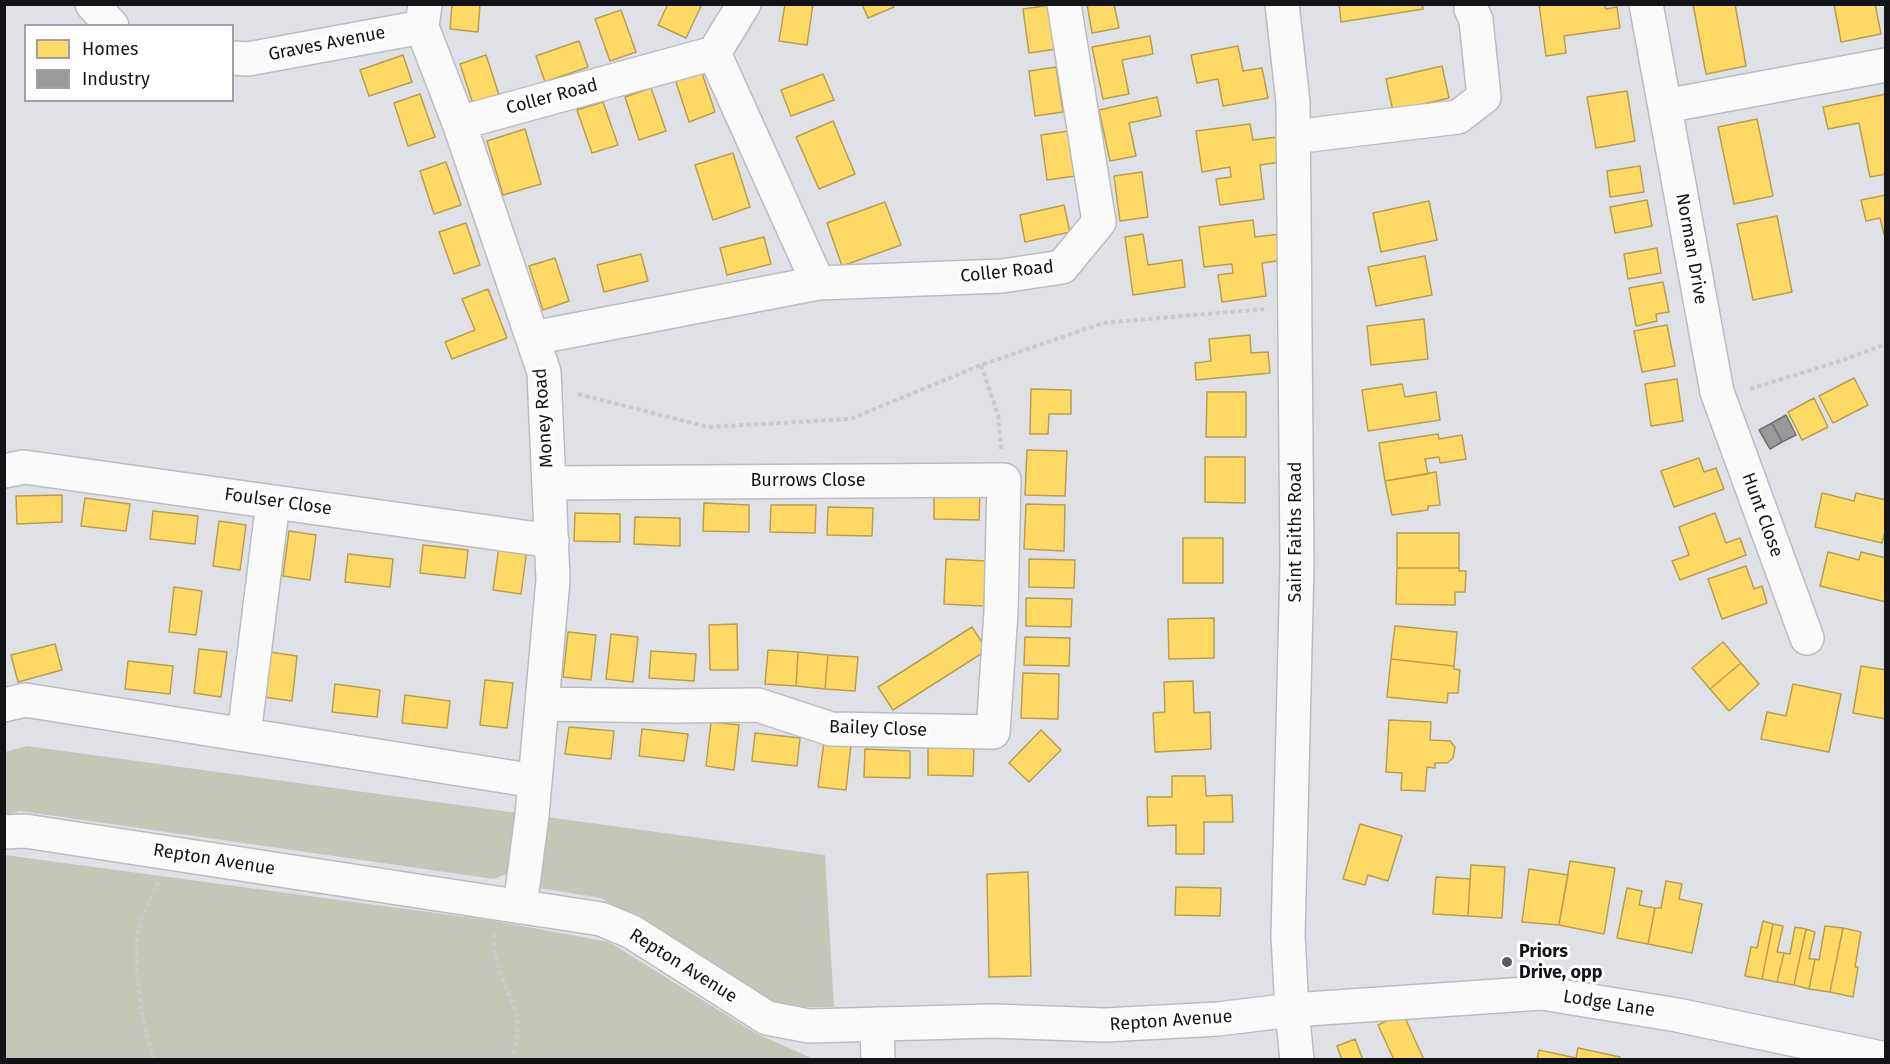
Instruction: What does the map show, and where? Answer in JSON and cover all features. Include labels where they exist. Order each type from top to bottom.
[{"type":"street","points":[[92,4],[110,24]]},
{"type":"street","points":[[744,4],[714,53],[818,283]]},
{"type":"street","name":"Coller Road","points":[[533,338],[818,283],[1002,276],[1062,267],[1099,222],[1064,4]]},
{"type":"street","name":"Saint Faiths Road","points":[[1282,4],[1293,102],[1297,564],[1288,936],[1292,1010],[1298,1059]]},
{"type":"street","name":"Norman Drive","points":[[1646,4],[1665,106],[1731,391]]},
{"type":"street","points":[[1293,137],[1458,117],[1484,97],[1476,20],[1472,9]]},
{"type":"street","name":"Graves Avenue","points":[[234,57],[248,59],[423,16]]},
{"type":"street","name":"Money Road","points":[[423,16],[544,372],[553,580],[532,815],[509,906]]},
{"type":"street","name":"Coller Road","points":[[459,123],[714,53]]},
{"type":"street","points":[[1665,106],[1886,65]]},
{"type":"street","name":"Hunt Close","points":[[1731,391],[1807,639]]},
{"type":"street","name":"Foulser Close","points":[[4,471],[24,466],[552,541]]},
{"type":"street","name":"Burrows Close","points":[[549,483],[1004,480]]},
{"type":"street","name":"Bailey Close","points":[[542,704],[758,705],[831,729],[993,732],[1004,544],[1004,480]]},
{"type":"street","points":[[243,735],[273,502]]},
{"type":"street","points":[[4,705],[25,700],[535,782]]},
{"type":"street","name":"Repton Avenue","points":[[4,832],[25,831],[601,919],[632,932],[766,1018],[809,1026],[993,1021],[1105,1026],[1218,1019],[1292,1010]]},
{"type":"street","name":"Lodge Lane","points":[[1292,1010],[1542,993],[1677,1015],[1886,1059]]},
{"type":"street","points":[[877,1024],[878,1059]]},
{"type":"path","points":[[545,386],[708,428],[850,419],[981,365],[1103,323],[1296,307]]},
{"type":"path","points":[[1731,391],[1840,361],[1886,344]]},
{"type":"path","points":[[981,365],[998,415],[1004,480]]},
{"type":"path","points":[[155,1059],[147,1036],[137,964],[139,926],[160,879],[163,852]]},
{"type":"path","points":[[509,906],[494,935],[495,954],[518,1018],[517,1040],[511,1059]]},
{"type":"green space","points":[[27,746],[825,855],[834,1007],[788,1007],[755,996],[601,898],[539,888],[525,866],[494,879],[20,811],[5,815],[5,752]]},
{"type":"green space","points":[[5,855],[495,921],[609,942],[757,1034],[814,1059],[5,1059]]},
{"type":"building: Homes","points":[[452,4],[480,4],[478,32],[450,29]]},
{"type":"building: Homes","points":[[668,4],[702,4],[686,38],[658,25]]},
{"type":"building: Homes","points":[[785,4],[813,4],[807,45],[779,41]]},
{"type":"building: Homes","points":[[862,4],[893,4],[894,7],[868,18]]},
{"type":"building: Homes","points":[[1087,4],[1114,4],[1119,28],[1092,33]]},
{"type":"building: Homes","points":[[1339,4],[1422,4],[1423,9],[1341,22]]},
{"type":"building: Homes","points":[[1539,4],[1604,4],[1606,9],[1617,7],[1620,28],[1564,36],[1566,53],[1546,56]]},
{"type":"building: Homes","points":[[1693,4],[1735,4],[1746,66],[1706,74]]},
{"type":"building: Homes","points":[[1834,4],[1875,4],[1881,34],[1841,42]]},
{"type":"building: Homes","points":[[1051,5],[1057,49],[1029,53],[1023,9]]},
{"type":"building: Homes","points":[[621,10],[636,52],[610,61],[595,19]]},
{"type":"building: Homes","points":[[1150,36],[1153,54],[1122,60],[1129,94],[1103,99],[1092,47]]},
{"type":"building: Homes","points":[[579,41],[588,67],[545,82],[536,56]]},
{"type":"building: Homes","points":[[1238,46],[1243,71],[1262,68],[1268,98],[1223,106],[1218,79],[1197,83],[1191,55]]},
{"type":"building: Homes","points":[[403,55],[412,82],[369,96],[360,70]]},
{"type":"building: Homes","points":[[486,55],[500,98],[474,107],[460,64]]},
{"type":"building: Homes","points":[[1442,66],[1449,98],[1393,111],[1386,79]]},
{"type":"building: Homes","points":[[1056,67],[1063,112],[1035,116],[1029,71]]},
{"type":"building: Homes","points":[[701,70],[715,112],[689,122],[675,79]]},
{"type":"building: Homes","points":[[823,74],[834,100],[791,116],[781,90]]},
{"type":"building: Homes","points":[[651,88],[666,131],[639,140],[625,97]]},
{"type":"building: Homes","points":[[1627,91],[1635,141],[1596,148],[1587,97]]},
{"type":"building: Homes","points":[[420,94],[435,137],[408,146],[394,103]]},
{"type":"building: Homes","points":[[1886,94],[1886,174],[1870,177],[1859,123],[1828,129],[1823,107]]},
{"type":"building: Homes","points":[[1157,97],[1161,116],[1129,123],[1136,156],[1110,161],[1099,110]]},
{"type":"building: Homes","points":[[603,102],[618,145],[592,153],[577,110]]},
{"type":"building: Homes","points":[[1757,119],[1773,196],[1734,204],[1718,127]]},
{"type":"building: Homes","points":[[833,121],[855,174],[819,189],[796,137]]},
{"type":"building: Homes","points":[[1250,124],[1253,140],[1278,137],[1281,162],[1260,165],[1264,199],[1220,205],[1216,179],[1231,177],[1230,167],[1202,172],[1196,131]]},
{"type":"building: Homes","points":[[525,129],[541,184],[503,195],[487,141]]},
{"type":"building: Homes","points":[[1069,131],[1075,176],[1047,180],[1041,135]]},
{"type":"building: Homes","points":[[733,153],[750,207],[713,220],[695,165]]},
{"type":"building: Homes","points":[[446,162],[461,205],[434,214],[420,171]]},
{"type":"building: Homes","points":[[1640,166],[1644,192],[1610,197],[1607,171]]},
{"type":"building: Homes","points":[[1142,172],[1148,217],[1120,221],[1114,176]]},
{"type":"building: Homes","points":[[1886,195],[1886,234],[1884,234],[1880,218],[1866,221],[1861,200]]},
{"type":"building: Homes","points":[[1647,200],[1652,226],[1615,233],[1610,207]]},
{"type":"building: Homes","points":[[1429,201],[1437,240],[1381,252],[1373,213]]},
{"type":"building: Homes","points":[[885,202],[901,245],[842,266],[827,223]]},
{"type":"building: Homes","points":[[1064,205],[1070,232],[1025,242],[1020,215]]},
{"type":"building: Homes","points":[[1777,216],[1792,292],[1753,300],[1737,224]]},
{"type":"building: Homes","points":[[1253,220],[1255,237],[1280,234],[1284,260],[1262,263],[1266,296],[1222,302],[1218,275],[1233,273],[1232,264],[1204,267],[1199,227]]},
{"type":"building: Homes","points":[[466,223],[480,265],[454,274],[439,232]]},
{"type":"building: Homes","points":[[1143,234],[1148,265],[1182,260],[1185,287],[1133,295],[1125,237]]},
{"type":"building: Homes","points":[[764,237],[771,264],[727,275],[720,248]]},
{"type":"building: Homes","points":[[1657,248],[1661,273],[1628,279],[1624,254]]},
{"type":"building: Homes","points":[[641,254],[648,281],[604,292],[597,265]]},
{"type":"building: Homes","points":[[1425,256],[1432,295],[1376,306],[1368,267]]},
{"type":"building: Homes","points":[[555,258],[569,301],[543,310],[529,266]]},
{"type":"building: Homes","points":[[1663,282],[1669,312],[1656,314],[1657,321],[1636,326],[1629,288]]},
{"type":"building: Homes","points":[[488,289],[507,338],[452,359],[445,342],[475,330],[462,299]]},
{"type":"building: Homes","points":[[1424,319],[1428,359],[1371,365],[1367,326]]},
{"type":"building: Homes","points":[[1667,325],[1675,366],[1642,372],[1634,331]]},
{"type":"building: Homes","points":[[1250,335],[1251,353],[1268,352],[1270,373],[1196,380],[1195,363],[1211,361],[1209,339]]},
{"type":"building: Homes","points":[[1854,378],[1868,405],[1833,423],[1819,396]]},
{"type":"building: Homes","points":[[1677,379],[1683,421],[1651,426],[1645,384]]},
{"type":"building: Homes","points":[[1402,384],[1405,397],[1436,392],[1440,420],[1368,431],[1362,390]]},
{"type":"building: Homes","points":[[1031,389],[1071,390],[1071,414],[1049,414],[1048,434],[1030,434]]},
{"type":"building: Homes","points":[[1207,392],[1246,392],[1246,437],[1206,437]]},
{"type":"building: Homes","points":[[1814,398],[1828,427],[1802,440],[1788,412]]},
{"type":"building: Homes","points":[[1438,434],[1439,439],[1462,435],[1466,459],[1440,463],[1439,457],[1425,459],[1428,474],[1385,481],[1379,443]]},
{"type":"building: Homes","points":[[1027,450],[1067,451],[1065,496],[1025,495]]},
{"type":"building: Homes","points":[[1205,457],[1245,457],[1245,503],[1205,502]]},
{"type":"building: Homes","points":[[1699,458],[1704,472],[1716,468],[1724,489],[1674,507],[1661,471]]},
{"type":"building: Homes","points":[[1436,472],[1440,505],[1428,506],[1428,510],[1392,515],[1385,481]]},
{"type":"building: Homes","points":[[934,491],[980,492],[979,520],[934,519]]},
{"type":"building: Homes","points":[[1822,493],[1854,501],[1856,493],[1886,500],[1886,528],[1882,543],[1815,527]]},
{"type":"building: Homes","points":[[62,495],[62,522],[17,524],[16,496]]},
{"type":"building: Homes","points":[[85,498],[130,504],[126,531],[81,526]]},
{"type":"building: Homes","points":[[704,503],[749,505],[749,532],[703,531]]},
{"type":"building: Homes","points":[[1026,504],[1065,505],[1064,551],[1024,549]]},
{"type":"building: Homes","points":[[771,505],[816,505],[815,533],[770,532]]},
{"type":"building: Homes","points":[[828,507],[873,508],[872,536],[827,535]]},
{"type":"building: Homes","points":[[153,511],[198,516],[195,544],[150,539]]},
{"type":"building: Homes","points":[[575,513],[620,514],[620,542],[574,541]]},
{"type":"building: Homes","points":[[1715,513],[1726,543],[1740,538],[1746,555],[1680,580],[1672,561],[1689,555],[1679,527]]},
{"type":"building: Homes","points":[[635,517],[680,518],[680,546],[634,544]]},
{"type":"building: Homes","points":[[219,521],[246,525],[240,570],[213,566]]},
{"type":"building: Homes","points":[[289,531],[316,535],[310,580],[283,576]]},
{"type":"building: Homes","points":[[1397,533],[1459,533],[1459,568],[1397,568]]},
{"type":"building: Homes","points":[[1183,538],[1223,538],[1223,583],[1183,583]]},
{"type":"building: Homes","points":[[423,545],[468,550],[465,578],[420,573]]},
{"type":"building: Homes","points":[[499,546],[527,549],[521,594],[493,590]]},
{"type":"building: Homes","points":[[1828,552],[1859,560],[1861,552],[1886,558],[1886,602],[1820,586]]},
{"type":"building: Homes","points":[[348,554],[393,559],[390,587],[345,582]]},
{"type":"building: Homes","points":[[946,559],[986,561],[984,606],[944,604]]},
{"type":"building: Homes","points":[[1029,559],[1075,560],[1074,588],[1029,587]]},
{"type":"building: Homes","points":[[1746,566],[1754,589],[1762,586],[1767,603],[1722,619],[1708,579]]},
{"type":"building: Homes","points":[[1397,568],[1459,568],[1459,571],[1466,571],[1465,592],[1455,592],[1455,605],[1396,604]]},
{"type":"building: Homes","points":[[174,587],[202,591],[196,635],[169,632]]},
{"type":"building: Homes","points":[[1026,598],[1072,599],[1071,627],[1026,626]]},
{"type":"building: Homes","points":[[1214,618],[1214,658],[1169,659],[1168,619]]},
{"type":"building: Homes","points":[[737,624],[738,670],[710,670],[709,625]]},
{"type":"building: Homes","points":[[1395,626],[1457,632],[1454,666],[1391,659]]},
{"type":"building: Homes","points":[[972,627],[987,650],[893,710],[878,687]]},
{"type":"building: Homes","points":[[568,632],[596,635],[591,680],[563,677]]},
{"type":"building: Homes","points":[[611,634],[638,637],[633,682],[606,679]]},
{"type":"building: Homes","points":[[1025,637],[1070,638],[1069,666],[1024,665]]},
{"type":"building: Homes","points":[[1723,642],[1741,663],[1710,689],[1692,668]]},
{"type":"building: Homes","points":[[55,644],[62,670],[18,682],[11,655]]},
{"type":"building: Homes","points":[[199,649],[227,652],[221,697],[194,693]]},
{"type":"building: Homes","points":[[768,650],[798,652],[796,686],[765,684]]},
{"type":"building: Homes","points":[[651,651],[696,654],[694,681],[649,678]]},
{"type":"building: Homes","points":[[270,652],[297,656],[292,701],[264,697]]},
{"type":"building: Homes","points":[[798,652],[828,655],[825,689],[796,686]]},
{"type":"building: Homes","points":[[828,655],[858,657],[855,691],[825,689]]},
{"type":"building: Homes","points":[[1391,659],[1454,666],[1454,669],[1460,670],[1458,693],[1448,693],[1447,703],[1387,697]]},
{"type":"building: Homes","points":[[128,661],[173,666],[170,694],[125,689]]},
{"type":"building: Homes","points":[[1741,663],[1759,684],[1729,711],[1710,689]]},
{"type":"building: Homes","points":[[1861,666],[1886,670],[1886,719],[1853,713]]},
{"type":"building: Homes","points":[[1023,673],[1059,674],[1058,719],[1021,718]]},
{"type":"building: Homes","points":[[485,680],[513,683],[507,728],[480,725]]},
{"type":"building: Homes","points":[[1193,681],[1194,713],[1210,712],[1211,749],[1155,752],[1153,713],[1165,712],[1164,682]]},
{"type":"building: Homes","points":[[335,684],[380,690],[377,717],[332,712]]},
{"type":"building: Homes","points":[[1793,684],[1841,694],[1829,752],[1761,739],[1767,712],[1786,716]]},
{"type":"building: Homes","points":[[405,695],[450,701],[447,728],[402,723]]},
{"type":"building: Homes","points":[[1389,720],[1431,722],[1430,740],[1450,741],[1455,747],[1453,758],[1447,763],[1435,763],[1435,768],[1427,767],[1425,791],[1401,790],[1402,773],[1386,772]]},
{"type":"building: Homes","points":[[711,722],[739,725],[734,770],[706,766]]},
{"type":"building: Homes","points":[[569,727],[614,731],[611,759],[565,754]]},
{"type":"building: Homes","points":[[642,729],[688,734],[684,761],[639,756]]},
{"type":"building: Homes","points":[[1041,730],[1061,750],[1029,782],[1009,763]]},
{"type":"building: Homes","points":[[755,733],[800,738],[797,766],[752,761]]},
{"type":"building: Homes","points":[[824,742],[851,745],[846,790],[818,787]]},
{"type":"building: Homes","points":[[928,748],[974,748],[973,776],[928,775]]},
{"type":"building: Homes","points":[[865,749],[910,751],[910,778],[864,777]]},
{"type":"building: Homes","points":[[1172,776],[1205,776],[1206,796],[1232,795],[1233,822],[1204,822],[1204,854],[1176,854],[1176,825],[1148,826],[1147,797],[1172,797]]},
{"type":"building: Homes","points":[[1360,824],[1402,836],[1388,881],[1368,875],[1365,885],[1343,879]]},
{"type":"building: Homes","points":[[1570,861],[1615,868],[1604,934],[1559,925]]},
{"type":"building: Homes","points":[[1471,865],[1505,867],[1502,918],[1468,916]]},
{"type":"building: Homes","points":[[1529,869],[1568,875],[1559,925],[1522,922]]},
{"type":"building: Homes","points":[[1028,872],[1031,976],[989,977],[987,874]]},
{"type":"building: Homes","points":[[1436,877],[1470,879],[1468,916],[1433,914]]},
{"type":"building: Homes","points":[[1666,881],[1682,884],[1679,899],[1702,904],[1692,953],[1648,944],[1655,908],[1661,908]]},
{"type":"building: Homes","points":[[1176,887],[1221,888],[1220,916],[1175,915]]},
{"type":"building: Homes","points":[[1627,888],[1642,891],[1639,905],[1655,908],[1648,944],[1617,938]]},
{"type":"building: Homes","points":[[1763,921],[1773,924],[1762,979],[1745,976],[1751,947],[1757,948]]},
{"type":"building: Homes","points":[[1773,924],[1783,926],[1777,952],[1784,953],[1777,982],[1762,979]]},
{"type":"building: Homes","points":[[1825,926],[1843,928],[1830,992],[1809,989],[1815,959],[1819,960]]},
{"type":"building: Homes","points":[[1795,927],[1806,929],[1794,985],[1777,982],[1784,953],[1790,954]]},
{"type":"building: Homes","points":[[1843,928],[1861,932],[1853,997],[1830,992]]},
{"type":"building: Homes","points":[[1806,929],[1815,932],[1809,959],[1815,959],[1809,989],[1794,985]]},
{"type":"building: Homes","points":[[1403,1013],[1424,1060],[1394,1060],[1378,1025]]},
{"type":"building: Homes","points":[[1355,1039],[1363,1060],[1342,1060],[1337,1046]]},
{"type":"building: Homes","points":[[1578,1048],[1620,1057],[1619,1060],[1537,1060],[1539,1050],[1576,1058]]},
{"type":"building: Industry","points":[[1786,415],[1796,435],[1782,442],[1772,423]]},
{"type":"building: Industry","points":[[1772,423],[1782,442],[1770,449],[1759,430]]},
{"type":"place","name":"Priors Drive, opp","points":[[1507,962]]}]
